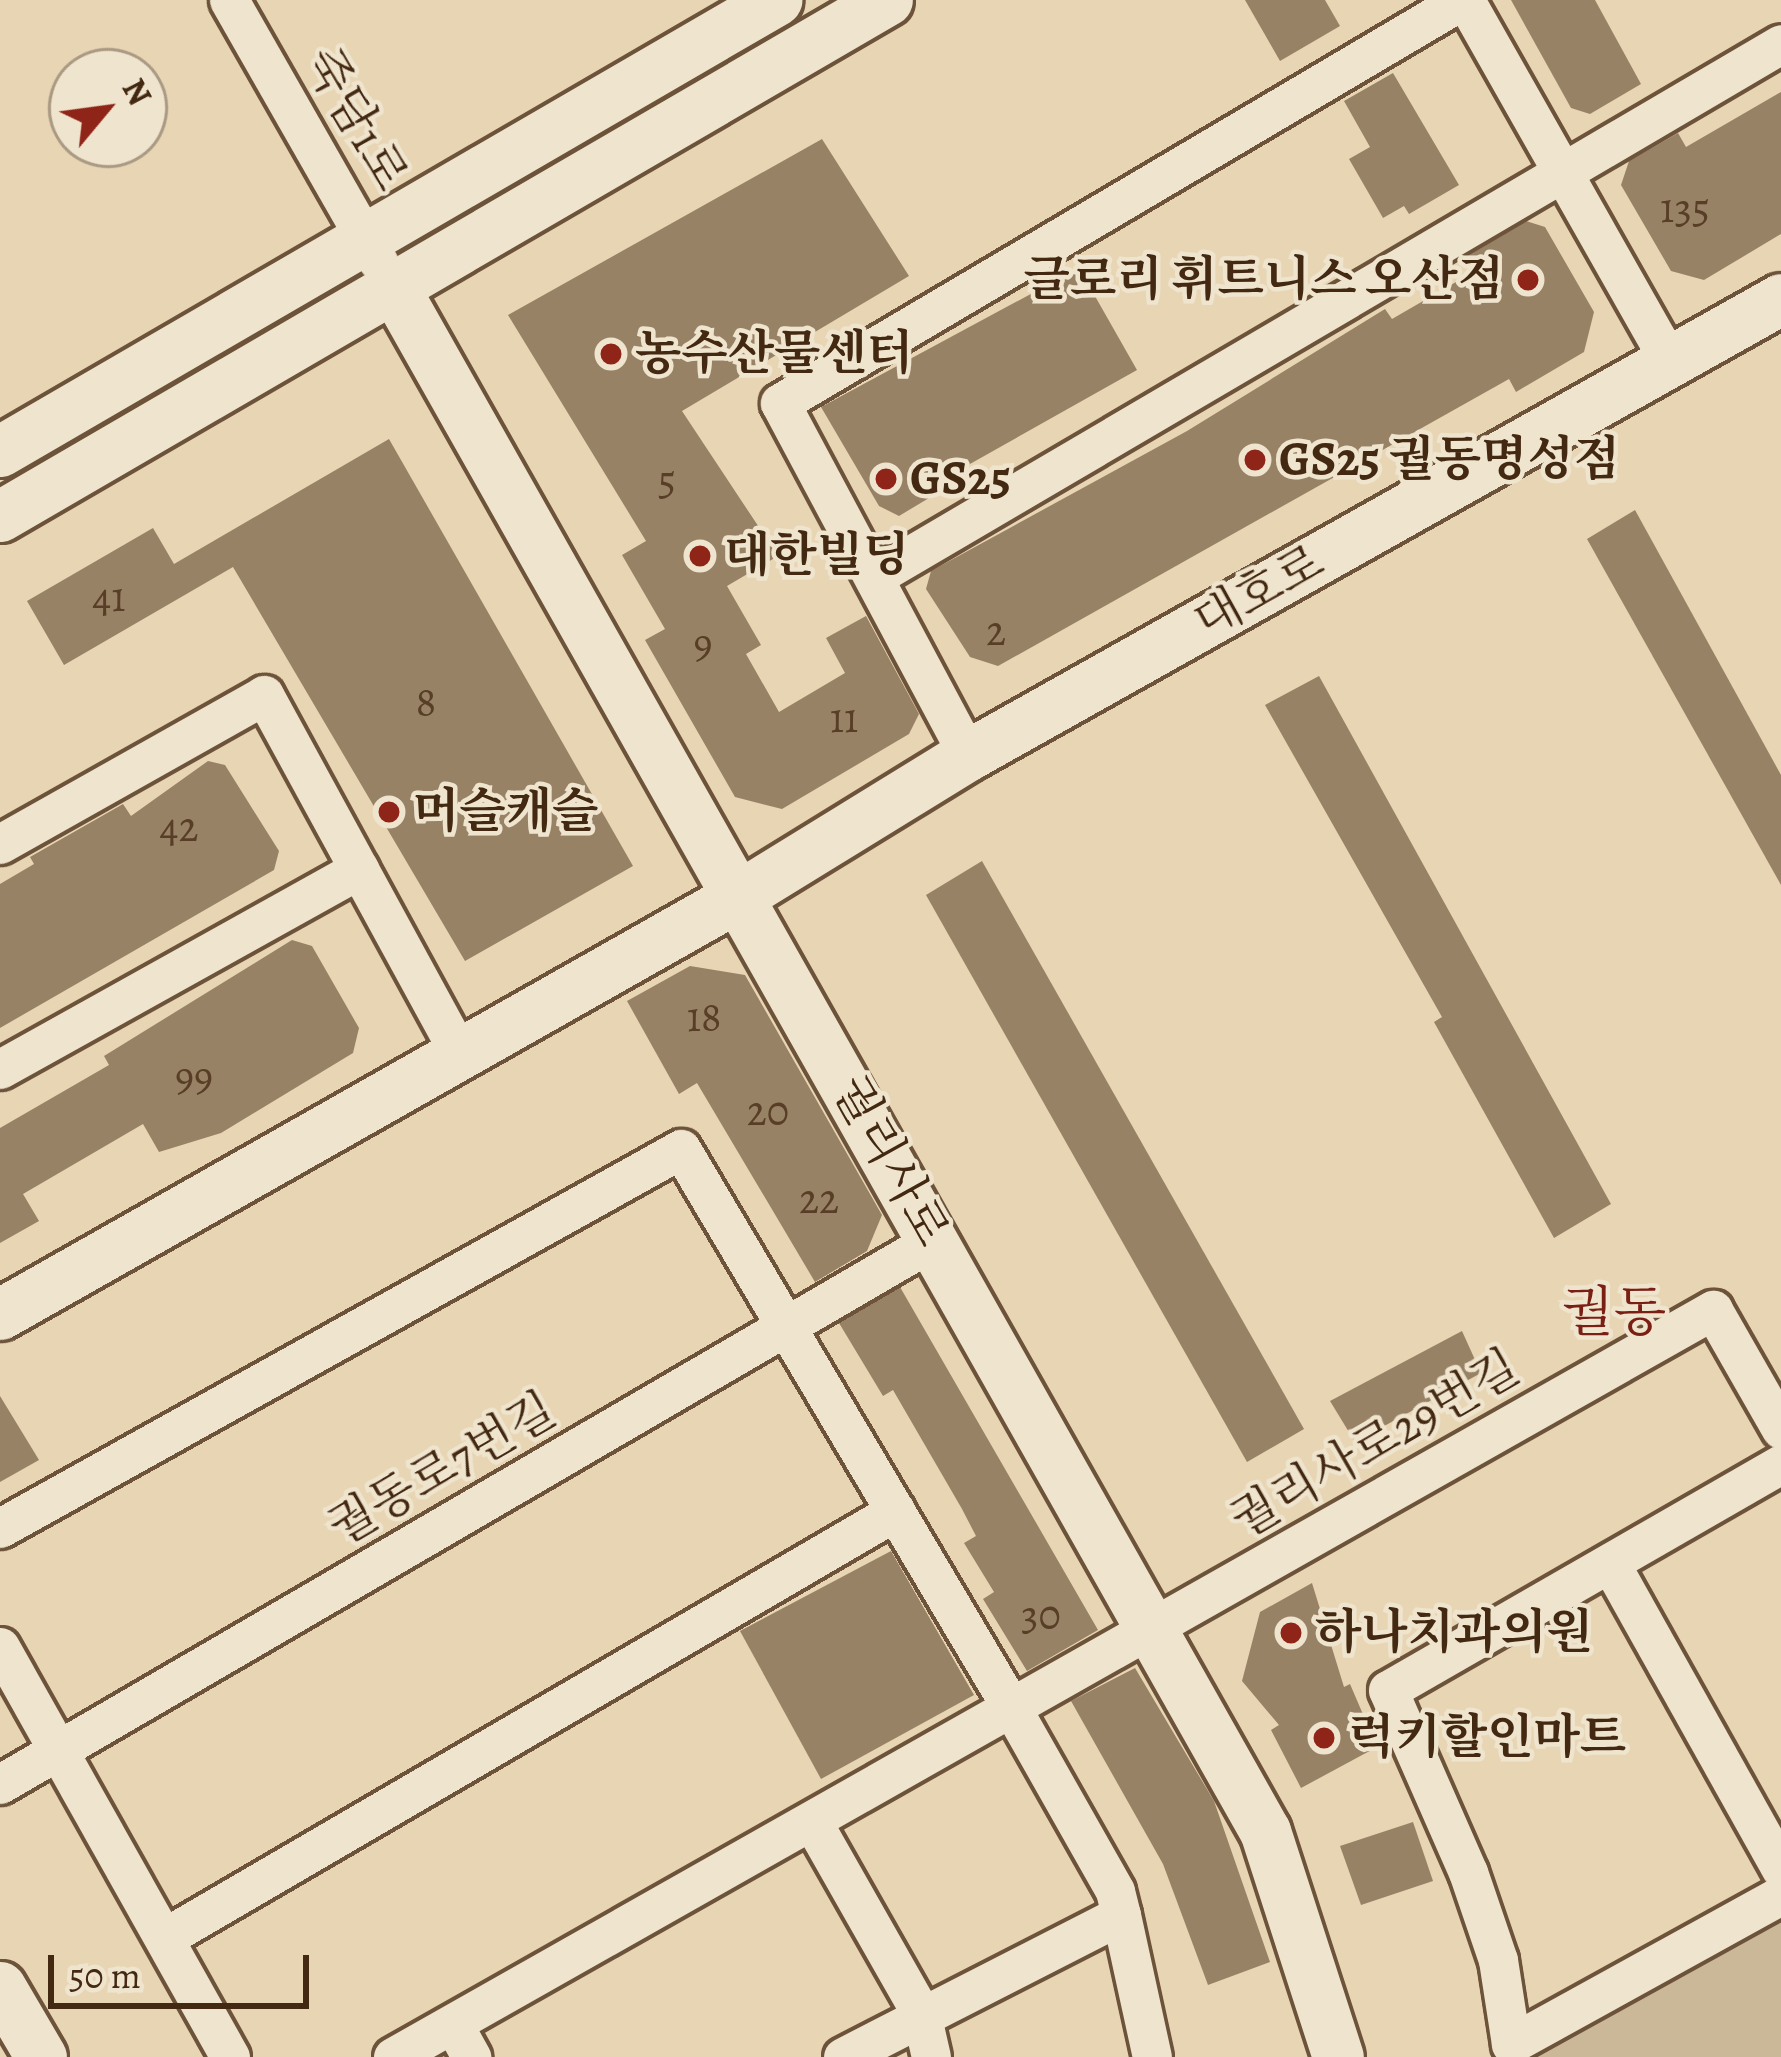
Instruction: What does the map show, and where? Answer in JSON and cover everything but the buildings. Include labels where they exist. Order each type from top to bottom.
[{"type":"street","name":"죽담1로","points":[[229,0],[394,288]]},
{"type":"street","points":[[0,451],[776,0]]},
{"type":"street","points":[[0,516],[887,0]]},
{"type":"street","points":[[968,755],[877,575],[780,403],[1464,0],[1669,361]]},
{"type":"street","points":[[877,575],[1557,171],[1781,44]]},
{"type":"street","name":"궐리사로","points":[[394,288],[742,894],[1156,1628],[1265,1831],[1338,2057]]},
{"type":"street","name":"대호로","points":[[0,1314],[742,894],[968,755],[1781,298]]},
{"type":"street","points":[[0,844],[264,695],[459,1052]]},
{"type":"street","points":[[0,1069],[359,869]]},
{"type":"street","points":[[0,1528],[681,1149],[1115,1891],[1152,2057]]},
{"type":"street","name":"궐동로7번길","points":[[0,1784],[934,1240]]},
{"type":"street","name":"궐리사로29번길","points":[[1156,1628],[1713,1310],[1781,1429]]},
{"type":"street","points":[[1781,1464],[1388,1690],[1468,1872],[1498,1960],[1511,2051],[1781,1894]]},
{"type":"street","points":[[164,1938],[896,1511]]},
{"type":"street","points":[[1610,1563],[1781,1869]]},
{"type":"street","points":[[393,2057],[462,2040],[1011,1707],[1156,1628]]},
{"type":"street","points":[[0,1647],[230,2057]]},
{"type":"street","points":[[814,1825],[921,2013],[931,2057]]},
{"type":"street","points":[[843,2057],[921,2013],[1121,1916]]},
{"type":"street","points":[[0,1987],[41,2057]]},
{"type":"shaded area","points":[[1781,1913],[1781,2057],[1534,2057],[1538,2047]]},
{"type":"place","name":"글로리 휘트니스 오산점","points":[[1528,280]]},
{"type":"place","name":"농수산물센터","points":[[611,354]]},
{"type":"place","name":"GS25 궐동명성점","points":[[1255,460]]},
{"type":"place","name":"GS25","points":[[886,479]]},
{"type":"place","name":"대한빌딩","points":[[700,556]]},
{"type":"place","name":"머슬캐슬","points":[[389,812]]},
{"type":"place","name":"하나치과의원","points":[[1291,1633]]},
{"type":"place","name":"럭키할인마트","points":[[1324,1738]]},
{"type":"district","name":"궐동","points":[[1614,1312]]}]
